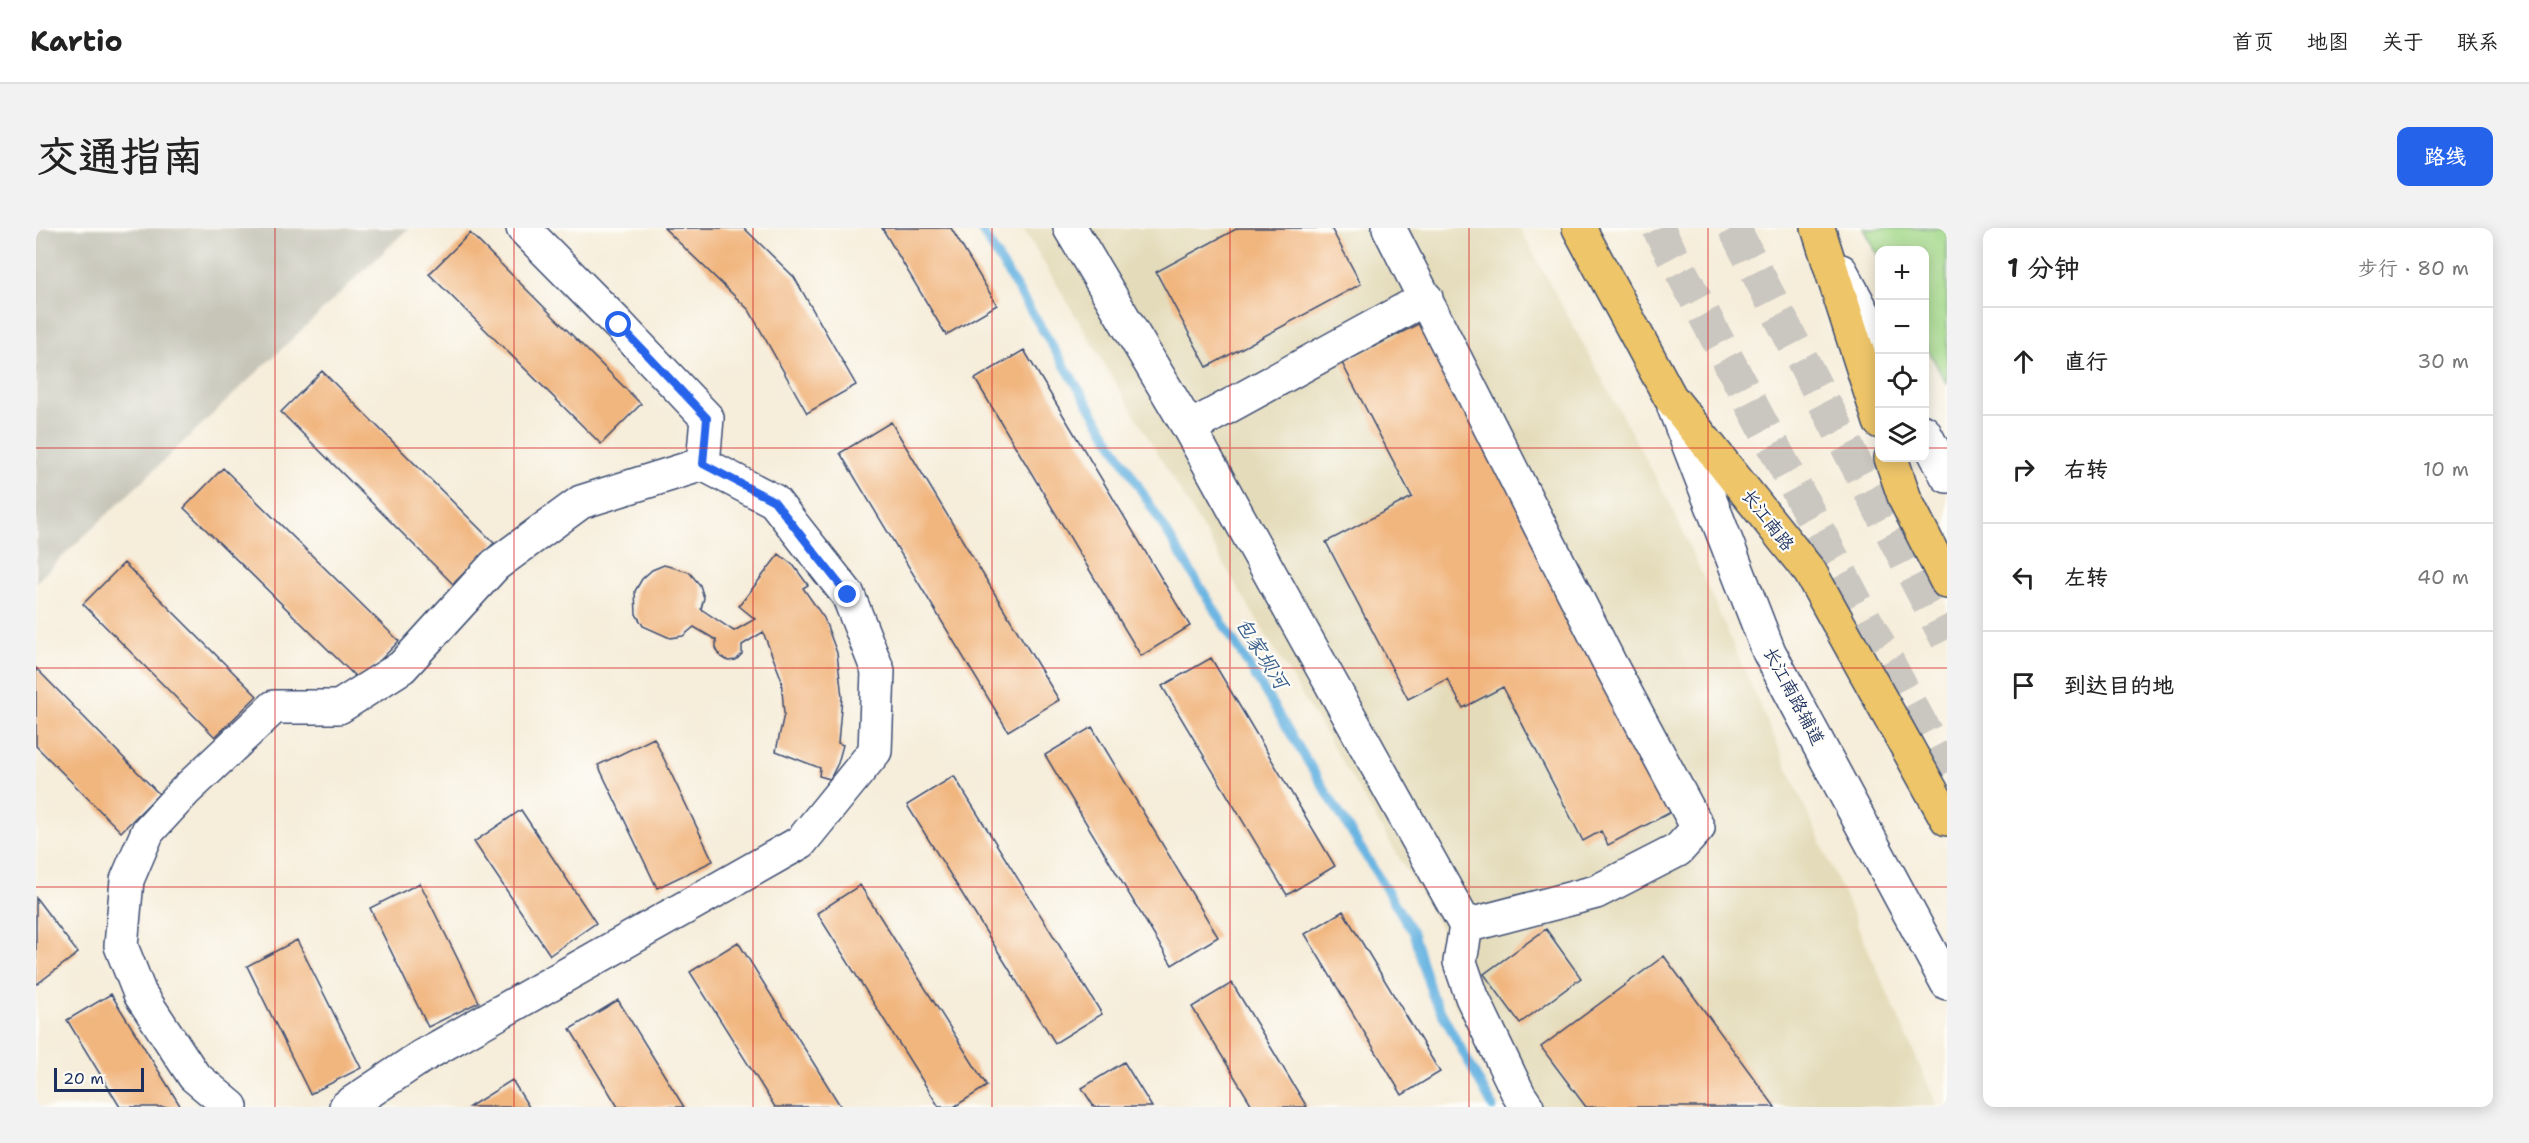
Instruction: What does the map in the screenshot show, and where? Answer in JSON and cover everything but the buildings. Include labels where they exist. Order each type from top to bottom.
[{"type":"main road","name":"长江南路","points":[[1579,228],[1670,397],[1810,572],[1939,793],[1947,819]]},
{"type":"main road","points":[[1819,230],[1876,408]]},
{"type":"main road","points":[[1892,462],[1905,499],[1947,582]]},
{"type":"street","points":[[524,228],[707,418],[703,464]]},
{"type":"street","points":[[1070,228],[1189,428],[1466,926],[1460,962],[1472,997],[1527,1107]]},
{"type":"street","points":[[1389,228],[1609,662],[1698,828],[1678,850],[1596,892],[1466,926]]},
{"type":"street","points":[[1819,230],[1875,335]]},
{"type":"street","points":[[1189,428],[1426,298]]},
{"type":"street","name":"长江南路辅道","points":[[1670,397],[1769,652],[1947,982]]},
{"type":"street","points":[[1929,442],[1947,476]]},
{"type":"street","points":[[231,1107],[194,1076],[140,994],[121,946],[127,880],[148,831],[185,790],[274,707],[339,706],[402,668],[495,565],[581,502],[703,464],[774,501],[848,595],[878,671],[875,751],[801,842],[421,1058],[346,1107]]},
{"type":"shaded area","points":[[36,228],[409,228],[36,582]]},
{"type":"shaded area","points":[[1023,228],[1520,228],[1673,509],[1938,1107],[1510,1107],[1449,993],[1441,960],[1441,928]]},
{"type":"green space","points":[[1864,228],[1947,228],[1947,385],[1929,351],[1929,246],[1875,246],[1875,250]]},
{"type":"waterway","name":"包家坝河","points":[[980,228],[1413,933],[1432,995],[1493,1107]]},
{"type":"tunnel","points":[[1658,228],[1947,773]]},
{"type":"tunnel","points":[[1734,228],[1947,640]]},
{"type":"route","points":[[619,325],[707,418],[703,464],[774,501],[848,595]]}]
